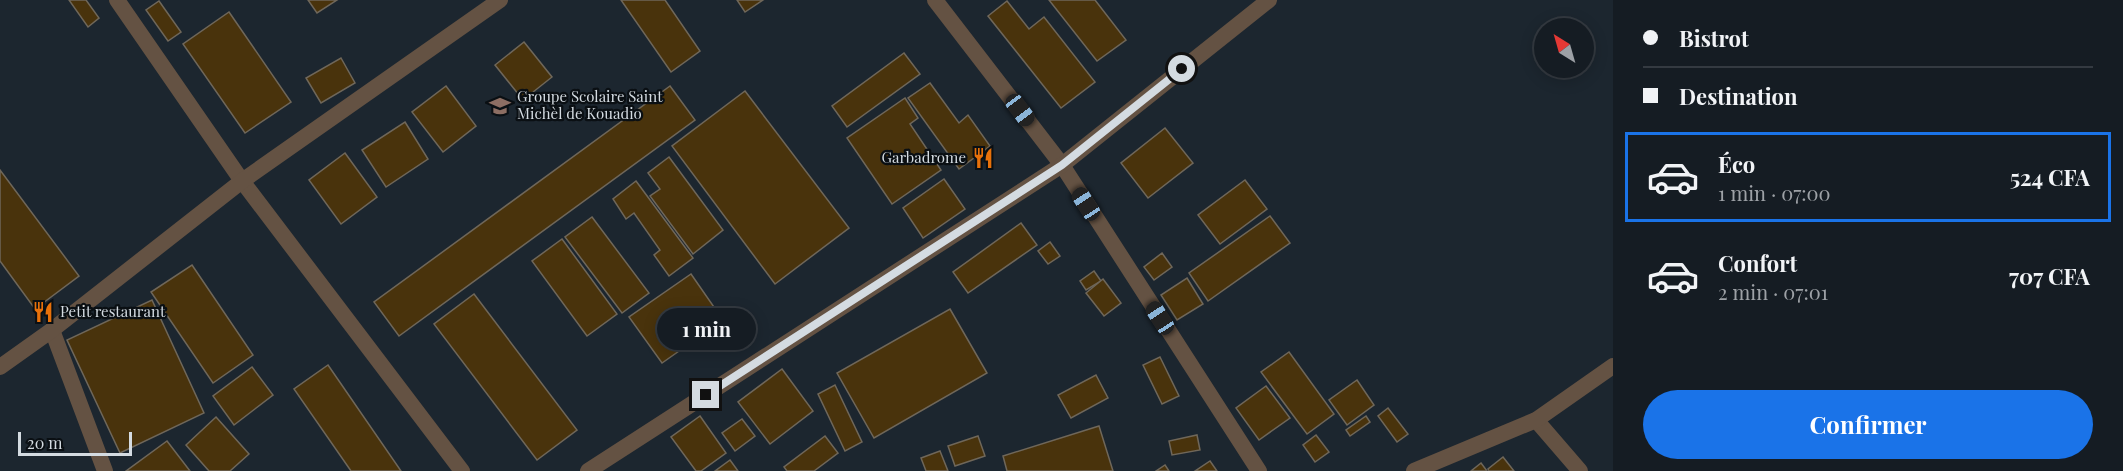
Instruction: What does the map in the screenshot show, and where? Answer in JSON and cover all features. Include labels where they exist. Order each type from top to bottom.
[{"type":"street","points":[[117,0],[242,181],[462,471]]},
{"type":"street","points":[[0,367],[52,330],[242,181],[500,0]]},
{"type":"street","points":[[935,0],[1062,165],[1259,471]]},
{"type":"street","points":[[588,471],[1062,165],[1269,0]]},
{"type":"street","points":[[52,330],[105,471]]},
{"type":"street","points":[[1413,471],[1536,420],[1613,366]]},
{"type":"street","points":[[1536,420],[1580,471]]},
{"type":"building","points":[[69,0],[86,0],[99,18],[88,27]]},
{"type":"building","points":[[308,0],[337,0],[317,13]]},
{"type":"building","points":[[621,0],[665,0],[700,51],[671,72]]},
{"type":"building","points":[[737,0],[763,0],[745,12]]},
{"type":"building","points":[[1049,0],[1095,0],[1126,40],[1097,61]]},
{"type":"building","points":[[159,1],[181,32],[168,41],[146,10]]},
{"type":"building","points":[[1007,1],[1029,29],[1044,17],[1095,82],[1061,108],[988,16]]},
{"type":"building","points":[[229,12],[291,102],[245,133],[183,44]]},
{"type":"building","points":[[524,42],[552,77],[523,100],[495,65]]},
{"type":"building","points":[[904,53],[920,74],[847,127],[832,106]]},
{"type":"building","points":[[341,58],[355,83],[321,103],[306,78]]},
{"type":"building","points":[[930,83],[959,123],[968,115],[990,146],[959,169],[908,98]]},
{"type":"building","points":[[446,86],[476,126],[443,152],[412,112]]},
{"type":"building","points":[[670,86],[695,120],[399,336],[374,302]]},
{"type":"building","points":[[745,91],[849,228],[775,284],[672,146]]},
{"type":"building","points":[[905,98],[918,118],[910,124],[941,170],[892,204],[847,138]]},
{"type":"building","points":[[405,122],[428,159],[386,187],[362,150]]},
{"type":"building","points":[[1165,128],[1193,163],[1148,198],[1121,163]]},
{"type":"building","points":[[345,153],[377,197],[341,224],[309,180]]},
{"type":"building","points":[[669,157],[723,230],[693,254],[650,196],[660,189],[648,173]]},
{"type":"building","points":[[0,170],[79,276],[35,309],[0,261]]},
{"type":"building","points":[[944,179],[965,209],[923,238],[903,208]]},
{"type":"building","points":[[1245,180],[1267,209],[1220,244],[1198,215]]},
{"type":"building","points":[[636,181],[693,258],[669,276],[654,255],[660,250],[634,213],[626,219],[613,199]]},
{"type":"building","points":[[1270,216],[1290,243],[1208,301],[1189,273]]},
{"type":"building","points":[[592,217],[649,293],[622,313],[565,237]]},
{"type":"building","points":[[1021,223],[1037,245],[968,293],[953,272]]},
{"type":"building","points":[[562,239],[617,314],[587,336],[532,261]]},
{"type":"building","points":[[1050,242],[1060,256],[1048,264],[1038,251]]},
{"type":"building","points":[[1162,253],[1172,267],[1154,280],[1144,267]]},
{"type":"building","points":[[192,265],[253,355],[213,383],[151,292]]},
{"type":"building","points":[[1094,271],[1101,281],[1086,290],[1080,281]]},
{"type":"building","points":[[691,274],[723,320],[662,363],[629,317]]},
{"type":"building","points":[[1187,278],[1203,304],[1177,320],[1161,295]]},
{"type":"building","points":[[1103,279],[1121,303],[1104,316],[1086,293]]},
{"type":"building","points":[[474,294],[577,430],[537,460],[434,324]]},
{"type":"building","points":[[152,300],[204,413],[120,453],[67,340]]},
{"type":"building","points":[[950,309],[987,373],[874,438],[837,373]]},
{"type":"building","points":[[1289,352],[1334,414],[1307,434],[1261,372]]},
{"type":"building","points":[[1160,357],[1179,396],[1162,404],[1143,365]]},
{"type":"building","points":[[328,365],[401,471],[351,471],[294,389]]},
{"type":"building","points":[[252,367],[273,395],[234,425],[213,396]]},
{"type":"building","points":[[782,369],[813,411],[770,444],[738,402]]},
{"type":"building","points":[[1096,375],[1108,398],[1071,418],[1058,395]]},
{"type":"building","points":[[1357,380],[1374,405],[1347,425],[1329,400]]},
{"type":"building","points":[[835,385],[862,442],[845,451],[818,394]]},
{"type":"building","points":[[1266,386],[1290,418],[1259,440],[1236,408]]},
{"type":"building","points":[[1388,408],[1408,434],[1397,442],[1378,416]]},
{"type":"building","points":[[700,416],[726,453],[701,471],[696,471],[671,437]]},
{"type":"building","points":[[1366,416],[1370,422],[1350,436],[1346,430]]},
{"type":"building","points":[[216,417],[249,454],[230,471],[209,471],[186,445]]},
{"type":"building","points":[[742,419],[755,436],[735,451],[722,433]]},
{"type":"building","points":[[1099,426],[1113,471],[1007,471],[1003,456]]},
{"type":"building","points":[[1197,435],[1200,450],[1172,455],[1169,441]]},
{"type":"building","points":[[1316,435],[1329,452],[1315,462],[1303,445]]},
{"type":"building","points":[[825,436],[838,453],[814,471],[787,471],[784,467]]},
{"type":"building","points":[[978,436],[985,456],[955,466],[948,446]]},
{"type":"building","points":[[167,441],[190,471],[126,471]]},
{"type":"building","points":[[940,451],[948,471],[926,471],[921,458]]},
{"type":"building","points":[[1503,457],[1514,471],[1489,471],[1488,469]]},
{"type":"building","points":[[730,460],[738,471],[715,471]]},
{"type":"building","points":[[1210,461],[1217,471],[1195,471]]},
{"type":"building","points":[[1481,463],[1487,471],[1471,471]]},
{"type":"building","points":[[1165,465],[1169,471],[1156,471]]},
{"type":"place","name":"Groupe Scolaire Saint Michèl de Kouadio","points":[[500,106]]},
{"type":"place","name":"Garbadrome","points":[[983,158]]},
{"type":"place","name":"Petit restaurant","points":[[43,312]]},
{"type":"route","points":[[706,395],[1062,165],[1182,69]]}]
